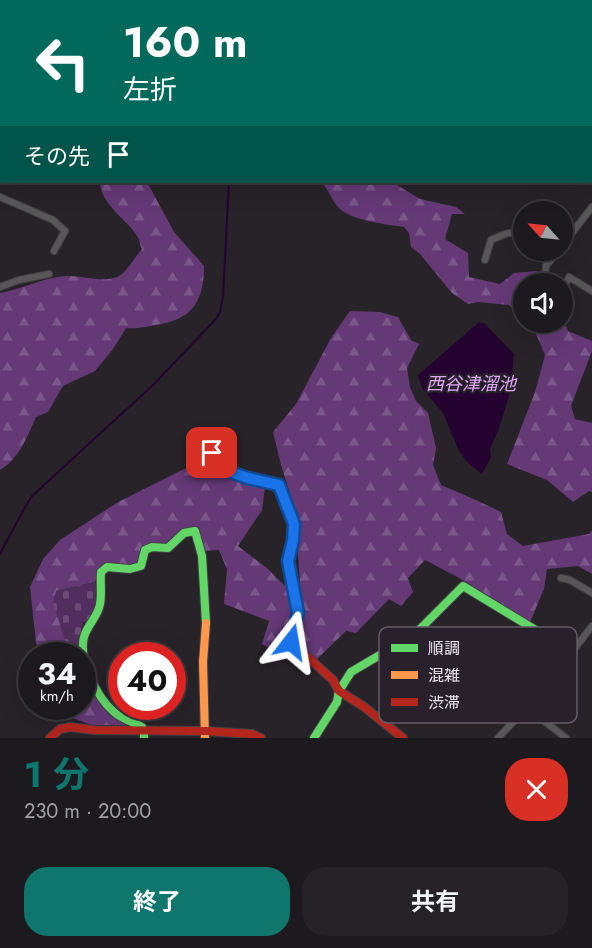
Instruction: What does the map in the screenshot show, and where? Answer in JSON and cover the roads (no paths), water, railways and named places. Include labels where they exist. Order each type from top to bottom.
[{"type":"street","points":[[0,197],[53,220],[65,231],[54,251]]},
{"type":"street","points":[[573,232],[592,207]]},
{"type":"street","points":[[485,260],[491,240],[513,232]]},
{"type":"street","points":[[0,287],[19,280],[50,274]]},
{"type":"street","points":[[573,279],[592,291]]},
{"type":"street","points":[[212,453],[225,470],[279,485],[294,524],[288,561],[298,613],[291,642],[333,680],[339,690],[379,719]]},
{"type":"street","points":[[144,734],[143,727],[121,718],[101,697],[90,676],[82,649],[84,635],[100,606],[101,572],[107,567],[130,569],[141,566],[145,550],[152,547],[168,548],[184,533],[195,531],[202,556],[205,591],[206,627],[203,662],[205,735]]},
{"type":"street","points":[[561,578],[570,580],[592,593]]},
{"type":"street","points":[[422,627],[463,586],[531,627]]},
{"type":"street","points":[[577,646],[592,626]]},
{"type":"street","points":[[314,738],[337,702],[339,690],[351,672],[379,656]]},
{"type":"street","points":[[384,723],[403,738]]},
{"type":"street","points":[[498,738],[512,723]]},
{"type":"street","points":[[547,723],[566,738]]},
{"type":"street","points":[[50,738],[60,729],[70,727],[144,734],[252,734],[261,738]]},
{"type":"water","name":"西谷津溜池","points":[[479,322],[485,324],[514,354],[511,390],[490,449],[491,457],[482,474],[468,463],[459,451],[443,413],[422,388],[418,375]]},
{"type":"waterway","points":[[0,554],[32,496],[153,385],[216,319],[223,297],[229,183]]}]
